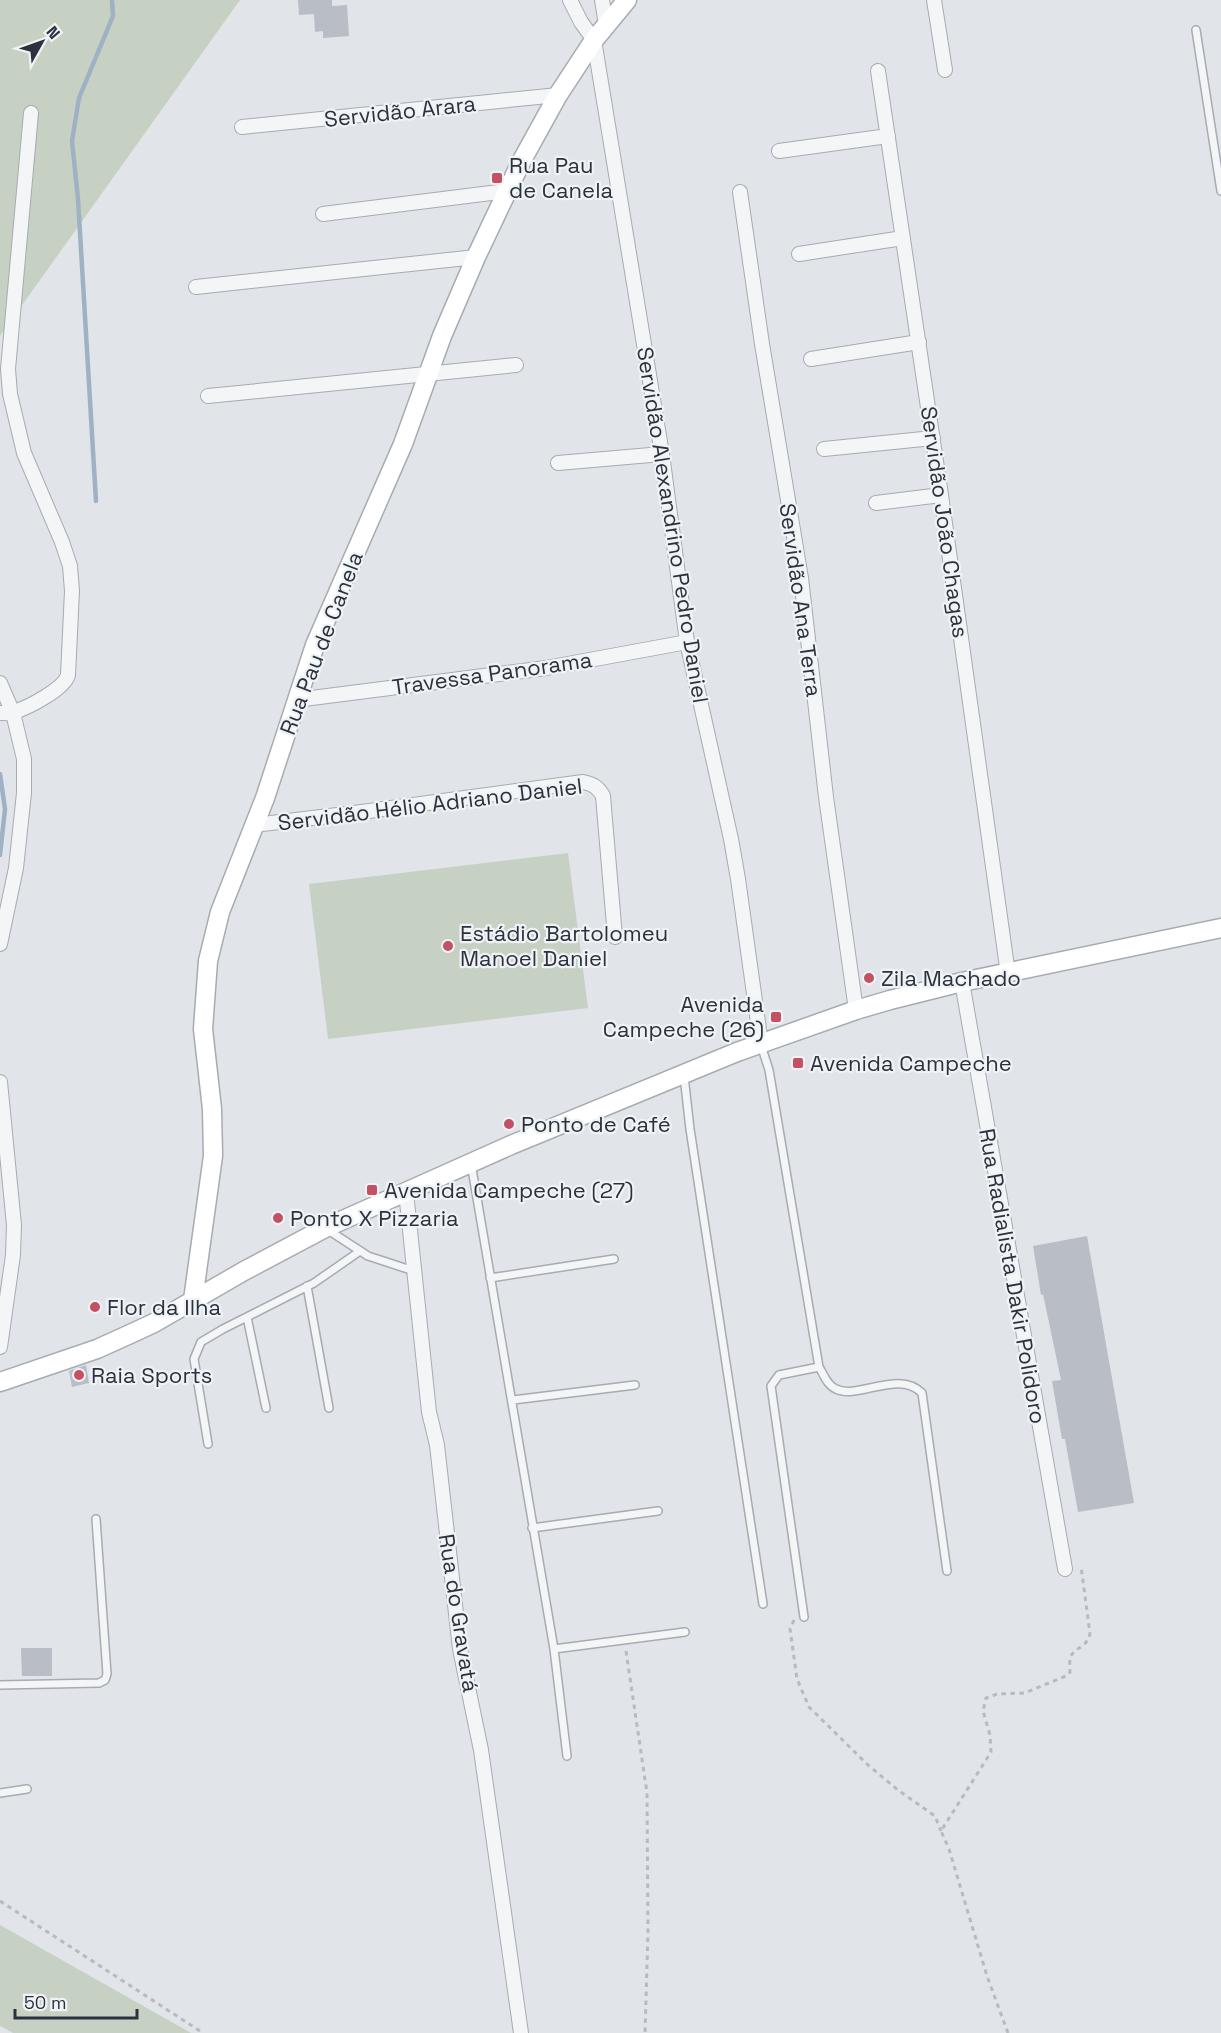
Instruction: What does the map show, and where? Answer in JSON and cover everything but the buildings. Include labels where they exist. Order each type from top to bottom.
[{"type":"street","points":[[570,0],[581,22],[594,40]]},
{"type":"street","points":[[602,0],[606,25]]},
{"type":"street","name":"Rua Pau de Canela","points":[[193,1300],[213,1156],[212,1109],[203,1029],[208,961],[220,912],[265,798],[296,700],[327,614],[399,454],[452,309],[507,191],[558,95],[594,40],[627,0]]},
{"type":"street","points":[[934,0],[945,70]]},
{"type":"street","name":"Servidão Alexandrino Pedro Daniel","points":[[594,40],[662,454],[687,642],[731,839],[761,1044]]},
{"type":"street","name":"Servidão João Chagas","points":[[878,71],[933,438],[1008,974]]},
{"type":"street","name":"Servidão Arara","points":[[242,127],[558,95]]},
{"type":"street","points":[[6,713],[54,691],[66,681],[72,591],[70,566],[24,453],[10,394],[8,369],[31,113]]},
{"type":"street","points":[[779,152],[888,136]]},
{"type":"street","points":[[323,214],[507,191]]},
{"type":"street","name":"Servidão Ana Terra","points":[[740,192],[762,344],[801,578],[826,797],[856,1010]]},
{"type":"street","points":[[799,254],[903,238]]},
{"type":"street","points":[[196,286],[476,256]]},
{"type":"street","points":[[811,359],[918,342]]},
{"type":"street","points":[[208,396],[516,365]]},
{"type":"street","points":[[824,449],[933,438]]},
{"type":"street","points":[[558,463],[662,454]]},
{"type":"street","points":[[876,503],[941,495]]},
{"type":"street","name":"Travessa Panorama","points":[[296,700],[546,668],[687,642]]},
{"type":"street","points":[[0,683],[6,713],[24,759],[24,793],[16,868],[0,944]]},
{"type":"street","name":"Servidão Hélio Adriano Daniel","points":[[254,825],[583,782],[591,784],[599,788],[603,796],[615,937]]},
{"type":"street","points":[[0,1382],[97,1349],[154,1323],[325,1228],[471,1163],[684,1073],[761,1044],[856,1010],[962,982],[1221,928]]},
{"type":"street","name":"Rua Radialista Dakir Polidoro","points":[[962,982],[1065,1569]]},
{"type":"street","points":[[0,1082],[14,1225],[13,1255],[0,1347]]},
{"type":"street","name":"Rua do Gravatá","points":[[406,1192],[429,1412],[437,1445],[456,1623],[479,1740],[521,2033]]},
{"type":"lane","points":[[1196,30],[1221,191]]},
{"type":"lane","points":[[761,1044],[769,1070],[819,1367],[827,1382],[837,1390],[850,1391],[905,1383],[916,1386],[922,1393],[948,1571]]},
{"type":"lane","points":[[684,1073],[690,1129],[763,1604]]},
{"type":"lane","points":[[471,1163],[554,1649],[567,1756]]},
{"type":"lane","points":[[325,1228],[368,1256],[414,1271]]},
{"type":"lane","points":[[208,1444],[194,1359],[201,1342],[307,1286],[341,1266],[360,1251]]},
{"type":"lane","points":[[490,1278],[614,1259]]},
{"type":"lane","points":[[307,1286],[329,1408]]},
{"type":"lane","points":[[247,1317],[266,1408]]},
{"type":"lane","points":[[804,1614],[771,1386],[779,1375],[819,1367]]},
{"type":"lane","points":[[513,1400],[635,1385]]},
{"type":"lane","points":[[532,1528],[658,1510]]},
{"type":"lane","points":[[0,1684],[99,1683],[105,1680],[107,1674],[96,1519]]},
{"type":"lane","points":[[554,1649],[685,1632]]},
{"type":"lane","points":[[0,1793],[27,1789]]},
{"type":"path","points":[[941,1831],[991,1752],[990,1735],[983,1711],[986,1698],[997,1694],[1025,1694],[1068,1675],[1071,1654],[1088,1640],[1090,1634],[1081,1566],[1065,1569]]},
{"type":"path","points":[[804,1614],[793,1621],[790,1629],[797,1679],[808,1707],[868,1765],[935,1816],[949,1849],[987,1976],[1008,2033]]},
{"type":"path","points":[[624,1641],[647,1793],[648,1932],[645,2033]]},
{"type":"path","points":[[0,1901],[204,2033]]},
{"type":"green space","points":[[0,0],[240,0],[0,336]]},
{"type":"green space","name":"Estádio Bartolomeu Manoel Daniel","points":[[568,853],[588,1008],[328,1039],[309,884]]},
{"type":"green space","points":[[0,1925],[191,2033],[13,2033],[0,2026]]},
{"type":"waterway","points":[[96,501],[78,199],[72,141],[79,98],[113,16],[112,0]]},
{"type":"waterway","points":[[0,774],[5,809],[0,855]]},
{"type":"place","name":"Rua Pau de Canela","points":[[497,178]]},
{"type":"place","name":"Estádio Bartolomeu Manoel Daniel","points":[[448,946]]},
{"type":"place","name":"Zila Machado","points":[[869,978]]},
{"type":"place","name":"Avenida Campeche (26)","points":[[776,1017]]},
{"type":"place","name":"Avenida Campeche","points":[[798,1063]]},
{"type":"place","name":"Ponto de Café","points":[[509,1124]]},
{"type":"place","name":"Avenida Campeche (27)","points":[[372,1190]]},
{"type":"place","name":"Ponto X Pizzaria","points":[[278,1218]]},
{"type":"place","name":"Flor da Ilha","points":[[95,1307]]},
{"type":"place","name":"Raia Sports","points":[[79,1375]]}]
